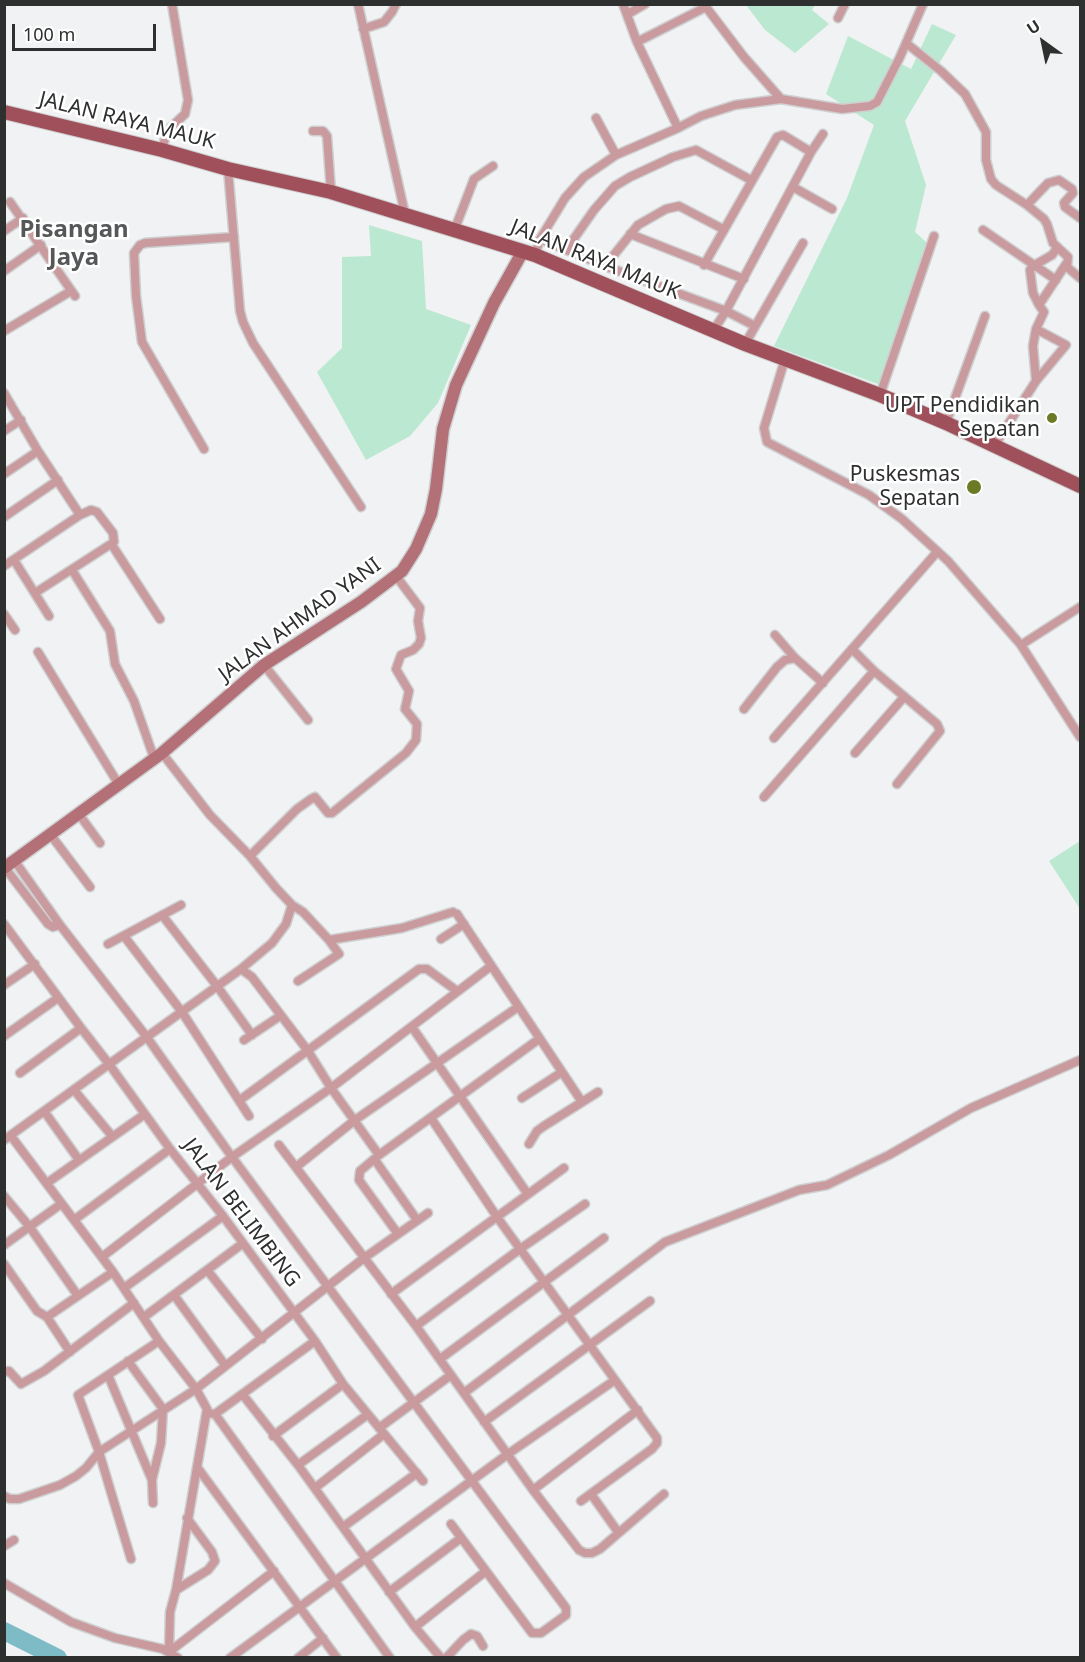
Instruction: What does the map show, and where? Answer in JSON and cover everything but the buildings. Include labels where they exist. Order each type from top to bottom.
[{"type":"main road","name":"JALAN RAYA MAUK","points":[[4,112],[162,150],[228,169],[331,192],[529,253],[745,344],[880,395],[1080,484]]},
{"type":"street","points":[[162,150],[167,131],[185,114],[188,100],[172,4]]},
{"type":"street","points":[[358,4],[405,214]]},
{"type":"street","points":[[363,29],[384,22],[396,4]]},
{"type":"street","points":[[623,4],[637,42],[678,128]]},
{"type":"street","points":[[628,14],[645,4]]},
{"type":"street","points":[[838,18],[844,4]]},
{"type":"street","points":[[529,253],[574,187],[596,167],[616,155],[701,116],[735,105],[781,99],[842,108],[870,106],[880,98],[923,4]]},
{"type":"street","points":[[637,42],[705,6],[744,57],[781,99]]},
{"type":"street","points":[[906,43],[965,94],[986,132],[986,151],[991,179],[996,185],[1027,205],[1047,224],[1050,237],[1057,248],[1069,258],[1039,305]]},
{"type":"street","points":[[596,118],[616,155]]},
{"type":"street","points":[[313,130],[323,131],[327,136],[331,192]]},
{"type":"street","points":[[713,331],[823,134]]},
{"type":"street","points":[[704,265],[751,180],[780,135],[786,136],[811,152]]},
{"type":"street","points":[[566,250],[594,210],[615,186],[673,157],[696,150],[751,180]]},
{"type":"street","points":[[454,231],[474,179],[493,166]]},
{"type":"street","points":[[228,169],[240,311],[247,332],[361,507]]},
{"type":"street","points":[[1027,205],[1048,183],[1059,180],[1072,189],[1073,193],[1064,203],[1065,207],[1080,218]]},
{"type":"street","points":[[793,187],[832,209]]},
{"type":"street","points":[[4,331],[73,294],[10,202]]},
{"type":"street","points":[[605,266],[630,234],[648,218],[666,209],[679,206],[723,229]]},
{"type":"street","points":[[4,231],[23,219]]},
{"type":"street","points":[[983,230],[1056,280]]},
{"type":"street","points":[[630,234],[744,279]]},
{"type":"street","points":[[880,395],[934,236]]},
{"type":"street","points":[[204,449],[142,342],[133,256],[135,250],[142,244],[234,237]]},
{"type":"street","points":[[540,239],[726,311],[755,326]]},
{"type":"street","points":[[745,344],[803,243]]},
{"type":"street","points":[[4,271],[41,245]]},
{"type":"street","points":[[1036,381],[1033,346],[1036,329],[1044,312],[1032,286],[1030,270],[1057,248]]},
{"type":"street","name":"JALAN AHMAD YANI","points":[[10,869],[50,834],[158,756],[264,665],[361,602],[402,571],[413,555],[431,514],[443,429],[456,385],[494,303],[529,253]]},
{"type":"street","points":[[1066,264],[1080,278]]},
{"type":"street","points":[[946,423],[985,316]]},
{"type":"street","points":[[994,446],[1036,381],[1066,345],[1036,329]]},
{"type":"street","points":[[785,359],[764,428],[767,442],[869,495],[902,519],[974,589],[1021,645],[1080,736]]},
{"type":"street","points":[[4,393],[38,451],[80,515]]},
{"type":"street","points":[[4,430],[21,420]]},
{"type":"street","points":[[4,474],[38,451]]},
{"type":"street","points":[[4,517],[58,480]]},
{"type":"street","points":[[4,566],[80,515],[91,510],[97,512],[115,537],[112,545],[35,593]]},
{"type":"street","points":[[112,545],[160,619]]},
{"type":"street","points":[[774,738],[937,552]]},
{"type":"street","points":[[14,560],[50,616]]},
{"type":"street","points":[[72,570],[111,633],[115,664],[158,756],[250,856],[276,888],[329,940],[339,954],[298,981]]},
{"type":"street","points":[[250,856],[297,809],[311,799],[315,797],[328,813],[332,813],[406,753],[416,740],[416,723],[405,709],[409,698],[408,688],[396,669],[401,655],[413,650],[419,644],[422,635],[418,621],[420,608],[396,576]]},
{"type":"street","points":[[1021,645],[1080,606]]},
{"type":"street","points":[[4,614],[15,630]]},
{"type":"street","points":[[775,635],[795,658],[824,683]]},
{"type":"street","points":[[852,649],[904,698],[937,724],[940,731],[897,784]]},
{"type":"street","points":[[38,652],[119,785]]},
{"type":"street","points":[[744,709],[777,667],[785,660],[795,658]]},
{"type":"street","points":[[264,665],[308,720]]},
{"type":"street","points":[[764,797],[874,671]]},
{"type":"street","points":[[855,753],[904,698]]},
{"type":"street","points":[[78,813],[100,843]]},
{"type":"street","points":[[50,834],[90,887]]},
{"type":"street","points":[[10,869],[60,925],[146,1036],[327,1287],[568,1612],[541,1633],[534,1635],[451,1524]]},
{"type":"street","points":[[108,944],[182,905]]},
{"type":"street","points":[[292,905],[283,930],[272,943],[241,969],[8,1138],[46,1183],[102,1257],[159,1341],[196,1389],[211,1414],[390,1658]]},
{"type":"street","points":[[329,940],[402,928],[455,913],[582,1102]]},
{"type":"street","points":[[162,915],[218,986],[248,1037],[280,1016]]},
{"type":"street","name":"JALAN BELIMBING","points":[[4,924],[170,1149],[223,1216],[315,1341],[343,1384],[423,1481]]},
{"type":"street","points":[[441,939],[464,924]]},
{"type":"street","points":[[124,936],[182,1012],[249,1116]]},
{"type":"street","points":[[4,985],[35,964]]},
{"type":"street","points":[[102,1257],[232,1157],[331,1088],[490,966]]},
{"type":"street","points":[[241,969],[252,976],[308,1051],[331,1088],[355,1120],[417,1220]]},
{"type":"street","points":[[240,1100],[418,969],[427,969],[457,992]]},
{"type":"street","points":[[4,1036],[58,998]]},
{"type":"street","points":[[296,1167],[355,1120],[518,1007]]},
{"type":"street","points":[[412,1027],[527,1193]]},
{"type":"street","points":[[20,1073],[81,1028]]},
{"type":"street","points":[[398,1233],[359,1180],[360,1172],[377,1157],[539,1039]]},
{"type":"street","points":[[464,1393],[665,1242],[798,1190],[827,1185],[889,1155],[971,1108],[1080,1060]]},
{"type":"street","points":[[522,1098],[561,1072]]},
{"type":"street","points":[[74,1090],[112,1136]]},
{"type":"street","points":[[529,1144],[537,1131],[598,1092]]},
{"type":"street","points":[[44,1111],[79,1160]]},
{"type":"street","points":[[46,1183],[145,1114]]},
{"type":"street","points":[[431,1118],[497,1217],[656,1437],[656,1446],[581,1501]]},
{"type":"street","points":[[279,1145],[416,1326],[572,1542],[585,1553],[592,1553],[664,1494]]},
{"type":"street","points":[[74,1220],[170,1149]]},
{"type":"street","points":[[391,1294],[564,1168]]},
{"type":"street","points":[[4,1196],[29,1226],[78,1296]]},
{"type":"street","points":[[4,1245],[61,1204]]},
{"type":"street","points":[[416,1326],[585,1204]]},
{"type":"street","points":[[4,1496],[19,1499],[60,1485],[82,1472],[99,1452],[196,1389],[364,1258],[428,1213]]},
{"type":"street","points":[[124,1288],[223,1216]]},
{"type":"street","points":[[440,1359],[604,1238]]},
{"type":"street","points":[[144,1317],[242,1244]]},
{"type":"street","points":[[4,1264],[37,1311],[47,1317],[70,1352]]},
{"type":"street","points":[[207,1270],[262,1339]]},
{"type":"street","points":[[47,1317],[113,1272]]},
{"type":"street","points":[[174,1295],[225,1365]]},
{"type":"street","points":[[484,1422],[650,1301]]},
{"type":"street","points":[[4,1372],[9,1371],[21,1384],[70,1352],[134,1303]]},
{"type":"street","points":[[131,1559],[99,1452],[78,1395],[159,1341]]},
{"type":"street","points":[[169,1652],[169,1620],[187,1518],[211,1414],[243,1395],[315,1341]]},
{"type":"street","points":[[128,1361],[163,1409],[161,1443],[152,1480],[153,1503]]},
{"type":"street","points":[[108,1375],[152,1480]]},
{"type":"street","points":[[315,1488],[451,1375]]},
{"type":"street","points":[[230,1658],[508,1454],[615,1380]]},
{"type":"street","points":[[273,1436],[343,1384]]},
{"type":"street","points":[[243,1395],[298,1465],[415,1627],[441,1658]]},
{"type":"street","points":[[533,1490],[638,1410]]},
{"type":"street","points":[[298,1465],[367,1415]]},
{"type":"street","points":[[197,1467],[337,1658]]},
{"type":"street","points":[[343,1527],[417,1473]]},
{"type":"street","points":[[591,1494],[618,1532]]},
{"type":"street","points":[[176,1590],[208,1570],[215,1561],[212,1552],[187,1518]]},
{"type":"street","points":[[389,1592],[461,1538]]},
{"type":"street","points":[[4,1546],[14,1540]]},
{"type":"street","points":[[169,1652],[274,1571]]},
{"type":"street","points":[[415,1627],[486,1571]]},
{"type":"street","points":[[4,1583],[70,1622],[115,1638],[169,1652],[178,1658]]},
{"type":"street","points":[[446,1658],[471,1634],[477,1636],[483,1646]]},
{"type":"street","points":[[298,1658],[322,1638]]},
{"type":"green space","points":[[746,5],[815,5],[812,10],[829,24],[795,53],[765,30]]},
{"type":"green space","points":[[932,24],[956,35],[905,121],[926,185],[915,232],[935,250],[886,387],[774,346],[847,198],[874,125],[826,94],[848,36],[911,69]]},
{"type":"green space","points":[[369,225],[422,241],[426,309],[471,325],[438,403],[410,436],[366,460],[317,372],[342,348],[342,257],[371,256]]},
{"type":"green space","points":[[1080,841],[1080,909],[1049,861]]},
{"type":"waterway","points":[[4,1631],[58,1658]]},
{"type":"place","name":"UPT Pendidikan Sepatan","points":[[1052,418]]},
{"type":"place","name":"Puskesmas Sepatan","points":[[974,487]]},
{"type":"district","name":"Pisangan Jaya","points":[[74,244]]}]
